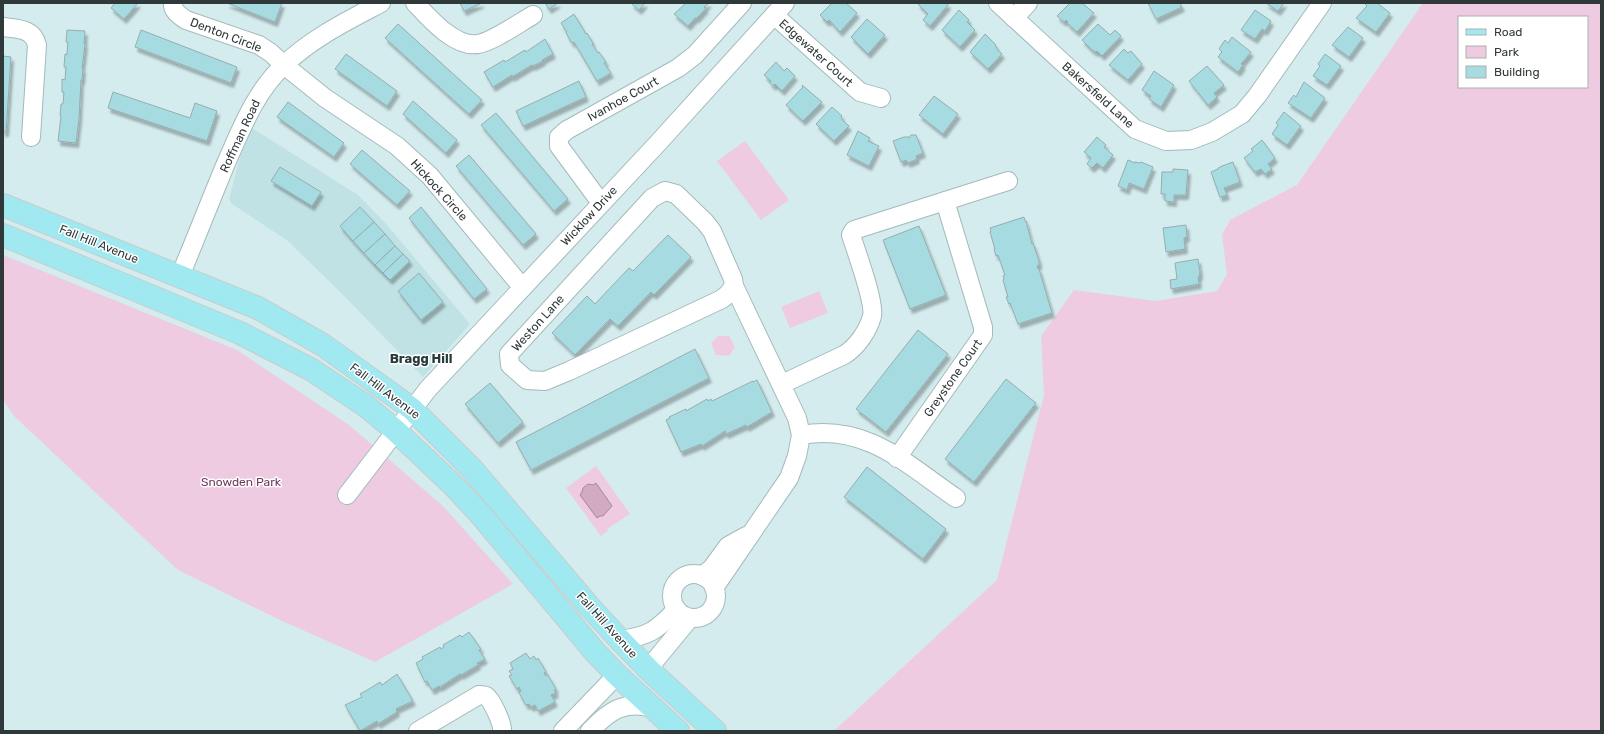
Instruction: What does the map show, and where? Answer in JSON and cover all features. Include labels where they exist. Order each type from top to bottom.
[{"type":"main road","name":"Fall Hill Avenue","points":[[3,205],[258,308],[323,345],[412,409],[472,469],[583,600],[620,640],[648,669],[715,731]]},
{"type":"main road","name":"Fall Hill Avenue","points":[[3,235],[246,336],[312,370],[366,406],[396,431],[454,486],[480,514],[562,614],[617,675],[678,731]]},
{"type":"main road","points":[[617,675],[648,669]]},
{"type":"street","name":"Denton Circle","points":[[173,3],[177,13],[186,20],[259,45],[271,53],[284,65]]},
{"type":"street","name":"Roffman Road","points":[[180,276],[244,123],[261,92],[284,65],[326,33],[381,3]]},
{"type":"street","points":[[415,3],[446,32],[459,41],[468,44],[478,44],[487,41],[533,15]]},
{"type":"street","name":"Ivanhoe Court","points":[[601,204],[559,146],[560,137],[567,130],[678,68],[695,55],[742,3]]},
{"type":"street","name":"Bakersfield Lane","points":[[998,3],[1135,129],[1166,141],[1191,140],[1212,132],[1242,114],[1257,96],[1322,3]]},
{"type":"street","points":[[1014,18],[1028,3]]},
{"type":"street","name":"Wicklow Drive","points":[[396,431],[433,383],[658,143],[780,9]]},
{"type":"street","name":"Edgewater Court","points":[[780,9],[860,92],[881,98]]},
{"type":"street","points":[[3,27],[26,30],[32,34],[37,45],[31,137]]},
{"type":"street","name":"Hickock Circle","points":[[284,65],[325,98],[397,146],[430,176],[522,287]]},
{"type":"street","points":[[782,384],[844,355],[851,350],[863,336],[872,315],[871,301],[851,235],[854,230],[1008,182]]},
{"type":"street","name":"Weston Lane","points":[[708,582],[712,568],[728,546],[750,534],[789,478],[797,456],[801,435],[797,418],[782,384],[734,286],[733,278],[712,231],[705,222],[676,194],[665,192],[652,198],[509,354],[510,364],[527,380],[545,381],[722,299],[734,286]]},
{"type":"street","name":"Greystone Court","points":[[897,458],[983,335],[983,327],[945,201]]},
{"type":"street","points":[[347,496],[396,431]]},
{"type":"street","points":[[801,435],[830,432],[851,435],[867,440],[897,458],[956,498]]},
{"type":"street","points":[[688,575],[708,582],[715,601],[709,612],[697,618],[683,614],[672,597],[673,589],[676,583],[681,578],[688,575]]},
{"type":"street","points":[[620,640],[650,633],[662,624],[683,614]]},
{"type":"street","points":[[648,669],[683,614]]},
{"type":"street","points":[[563,731],[617,675]]},
{"type":"street","points":[[418,731],[479,694],[490,700],[503,726],[502,731]]},
{"type":"street","points":[[590,731],[615,710],[635,704],[652,708]]},
{"type":"shaded area","points":[[252,128],[358,195],[388,226],[470,324],[423,377],[288,241],[232,204],[229,199],[240,157]]},
{"type":"shaded area","points":[[596,483],[612,506],[603,516],[597,518],[580,495],[583,488],[588,484],[593,485]]},
{"type":"green space","points":[[1423,3],[1601,3],[1601,731],[834,731],[997,580],[1044,395],[1041,336],[1074,290],[1156,301],[1217,291],[1227,274],[1222,235],[1230,220],[1297,185]]},
{"type":"green space","points":[[745,141],[789,200],[761,220],[717,161]]},
{"type":"green space","name":"Snowden Park","points":[[3,255],[237,350],[349,425],[443,506],[513,584],[375,662],[282,621],[178,570],[14,416],[3,400]]},
{"type":"green space","points":[[819,291],[828,313],[790,328],[781,307]]},
{"type":"green space","points":[[718,336],[729,336],[735,347],[729,356],[716,355],[711,343]]},
{"type":"green space","points":[[596,466],[630,514],[607,529],[608,531],[601,536],[566,488]]},
{"type":"building","points":[[115,3],[138,3],[124,19],[111,8]]},
{"type":"building","points":[[227,3],[282,3],[275,22]]},
{"type":"building","points":[[460,3],[482,3],[464,11]]},
{"type":"building","points":[[545,3],[558,3],[549,9]]},
{"type":"building","points":[[631,3],[645,3],[639,10]]},
{"type":"building","points":[[686,3],[709,3],[704,7],[706,8],[697,18],[695,18],[688,26],[674,14]]},
{"type":"building","points":[[832,3],[846,3],[857,13],[840,32],[829,20],[827,22],[820,15]]},
{"type":"building","points":[[917,3],[947,3],[948,5],[930,26],[923,20],[928,14]]},
{"type":"building","points":[[1070,3],[1082,3],[1094,13],[1077,32],[1067,23],[1068,22],[1066,20],[1064,22],[1057,16]]},
{"type":"building","points":[[1148,3],[1180,3],[1182,7],[1156,19]]},
{"type":"building","points":[[1266,3],[1284,3],[1278,11]]},
{"type":"building","points":[[1377,3],[1390,13],[1376,32],[1356,18],[1367,6],[1365,4]]},
{"type":"building","points":[[959,10],[969,20],[967,22],[975,30],[960,47],[942,30]]},
{"type":"building","points":[[1255,10],[1271,21],[1265,31],[1262,29],[1255,39],[1241,30]]},
{"type":"building","points":[[574,14],[598,53],[599,52],[606,62],[604,63],[611,73],[597,81],[574,42],[572,43],[561,23]]},
{"type":"building","points":[[867,19],[885,35],[868,54],[851,37]]},
{"type":"building","points":[[398,24],[482,100],[469,114],[385,38]]},
{"type":"building","points":[[1098,24],[1110,35],[1115,30],[1121,36],[1102,56],[1097,51],[1092,50],[1082,40]]},
{"type":"building","points":[[1348,27],[1363,38],[1349,57],[1332,45]]},
{"type":"building","points":[[67,30],[85,31],[76,143],[58,141],[61,104],[63,104],[64,92],[62,92],[62,79],[65,80],[66,67],[64,67],[65,54],[67,55]]},
{"type":"building","points":[[141,30],[237,67],[231,83],[135,47]]},
{"type":"building","points":[[985,34],[1002,54],[988,69],[970,52]]},
{"type":"building","points":[[1232,37],[1251,52],[1241,64],[1243,65],[1238,72],[1218,57],[1222,52],[1219,49],[1225,40],[1228,43]]},
{"type":"building","points":[[545,39],[553,54],[542,60],[543,61],[533,66],[532,65],[512,77],[512,75],[493,87],[484,72],[525,50],[526,52]]},
{"type":"building","points":[[1124,49],[1128,53],[1131,51],[1142,64],[1128,80],[1109,65]]},
{"type":"building","points":[[346,54],[397,91],[387,106],[335,69]]},
{"type":"building","points":[[1325,54],[1341,66],[1327,85],[1313,76],[1320,66],[1318,64]]},
{"type":"building","points":[[3,56],[11,57],[6,132],[3,132]]},
{"type":"building","points":[[776,62],[784,71],[787,68],[795,76],[782,91],[775,84],[774,86],[769,82],[771,81],[764,75]]},
{"type":"building","points":[[1207,66],[1224,85],[1214,93],[1217,97],[1208,105],[1189,81]]},
{"type":"building","points":[[1154,71],[1174,85],[1161,107],[1149,99],[1151,96],[1142,90]]},
{"type":"building","points":[[579,81],[586,97],[523,126],[516,111]]},
{"type":"building","points":[[1304,82],[1325,98],[1311,118],[1288,103],[1294,95],[1296,97]]},
{"type":"building","points":[[802,85],[822,102],[803,121],[786,105],[803,87]]},
{"type":"building","points":[[113,92],[190,118],[195,103],[217,111],[207,141],[108,108]]},
{"type":"building","points":[[934,96],[958,114],[943,134],[919,115]]},
{"type":"building","points":[[413,101],[457,140],[446,153],[403,114]]},
{"type":"building","points":[[288,102],[344,143],[334,157],[277,117]]},
{"type":"building","points":[[832,107],[842,116],[843,121],[849,126],[834,141],[816,124]]},
{"type":"building","points":[[1284,112],[1301,126],[1287,145],[1272,134],[1278,125],[1276,123]]},
{"type":"building","points":[[496,113],[568,199],[554,211],[481,125]]},
{"type":"building","points":[[858,131],[870,138],[868,141],[879,146],[869,166],[847,155]]},
{"type":"building","points":[[911,135],[916,135],[923,153],[916,156],[917,159],[908,163],[906,160],[901,162],[893,141],[904,137],[909,138]]},
{"type":"building","points":[[1097,137],[1106,145],[1104,147],[1113,155],[1103,168],[1097,163],[1092,168],[1087,164],[1091,158],[1084,152]]},
{"type":"building","points":[[1262,140],[1275,158],[1268,164],[1272,169],[1265,174],[1261,169],[1255,172],[1244,158],[1253,151],[1251,149]]},
{"type":"building","points":[[362,150],[410,191],[397,205],[350,164]]},
{"type":"building","points":[[469,155],[536,234],[523,245],[456,166]]},
{"type":"building","points":[[1128,160],[1135,163],[1141,162],[1153,167],[1144,189],[1129,183],[1127,190],[1118,186]]},
{"type":"building","points":[[1233,162],[1240,182],[1224,188],[1227,195],[1220,197],[1211,172]]},
{"type":"building","points":[[280,167],[321,192],[312,206],[271,181]]},
{"type":"building","points":[[1173,169],[1188,170],[1186,195],[1174,195],[1174,202],[1165,201],[1165,194],[1161,194],[1162,172],[1173,172]]},
{"type":"building","points":[[360,207],[374,222],[353,241],[340,226]]},
{"type":"building","points":[[421,207],[487,289],[474,299],[409,218]]},
{"type":"building","points":[[1024,217],[1039,261],[1039,265],[1037,266],[1052,313],[1018,324],[1010,303],[1009,304],[1006,297],[1008,297],[1003,280],[1003,276],[1005,275],[998,255],[996,256],[990,228]]},
{"type":"building","points":[[374,222],[385,234],[364,253],[353,241]]},
{"type":"building","points":[[1186,225],[1187,237],[1184,238],[1185,249],[1166,252],[1163,228]]},
{"type":"building","points":[[919,226],[946,295],[910,309],[883,240]]},
{"type":"building","points":[[385,234],[395,246],[375,265],[364,253]]},
{"type":"building","points":[[668,235],[691,257],[654,295],[651,292],[618,326],[610,319],[575,355],[552,333],[587,296],[595,304],[629,268],[633,271]]},
{"type":"building","points":[[395,246],[403,254],[383,273],[375,265]]},
{"type":"building","points":[[403,254],[410,261],[390,280],[383,273]]},
{"type":"building","points":[[1198,259],[1200,272],[1198,277],[1199,284],[1171,289],[1170,280],[1177,279],[1175,263]]},
{"type":"building","points":[[419,273],[443,302],[421,320],[398,291]]},
{"type":"building","points":[[918,330],[948,354],[886,432],[856,409]]},
{"type":"building","points":[[695,349],[709,378],[531,470],[516,442]]},
{"type":"building","points":[[1006,379],[1036,403],[974,482],[945,459]]},
{"type":"building","points":[[757,380],[772,412],[747,427],[746,425],[726,434],[725,431],[702,446],[701,444],[681,452],[666,420],[670,418],[669,417],[686,409],[686,411],[707,399],[708,401],[711,399],[712,401]]},
{"type":"building","points":[[490,383],[523,422],[498,443],[465,404]]},
{"type":"building","points":[[867,467],[946,529],[923,559],[844,497]]},
{"type":"building","points":[[469,632],[481,649],[479,650],[485,659],[461,675],[460,674],[440,687],[439,686],[432,690],[427,681],[425,682],[416,663],[423,659],[422,657],[440,647],[441,649],[444,647],[443,645],[460,635],[462,637]]},
{"type":"building","points":[[526,653],[530,659],[534,656],[536,660],[538,658],[546,672],[544,673],[546,676],[548,675],[556,689],[554,690],[556,693],[551,695],[555,702],[538,711],[535,705],[531,707],[529,704],[526,705],[519,693],[521,691],[519,687],[517,689],[509,676],[512,675],[509,671],[513,669],[510,663]]},
{"type":"building","points":[[397,674],[413,701],[396,709],[397,712],[378,724],[377,721],[360,731],[345,705],[362,697],[360,694],[380,682],[382,685]]},
{"type":"district","name":"Bragg Hill","points":[[421,358]]}]
